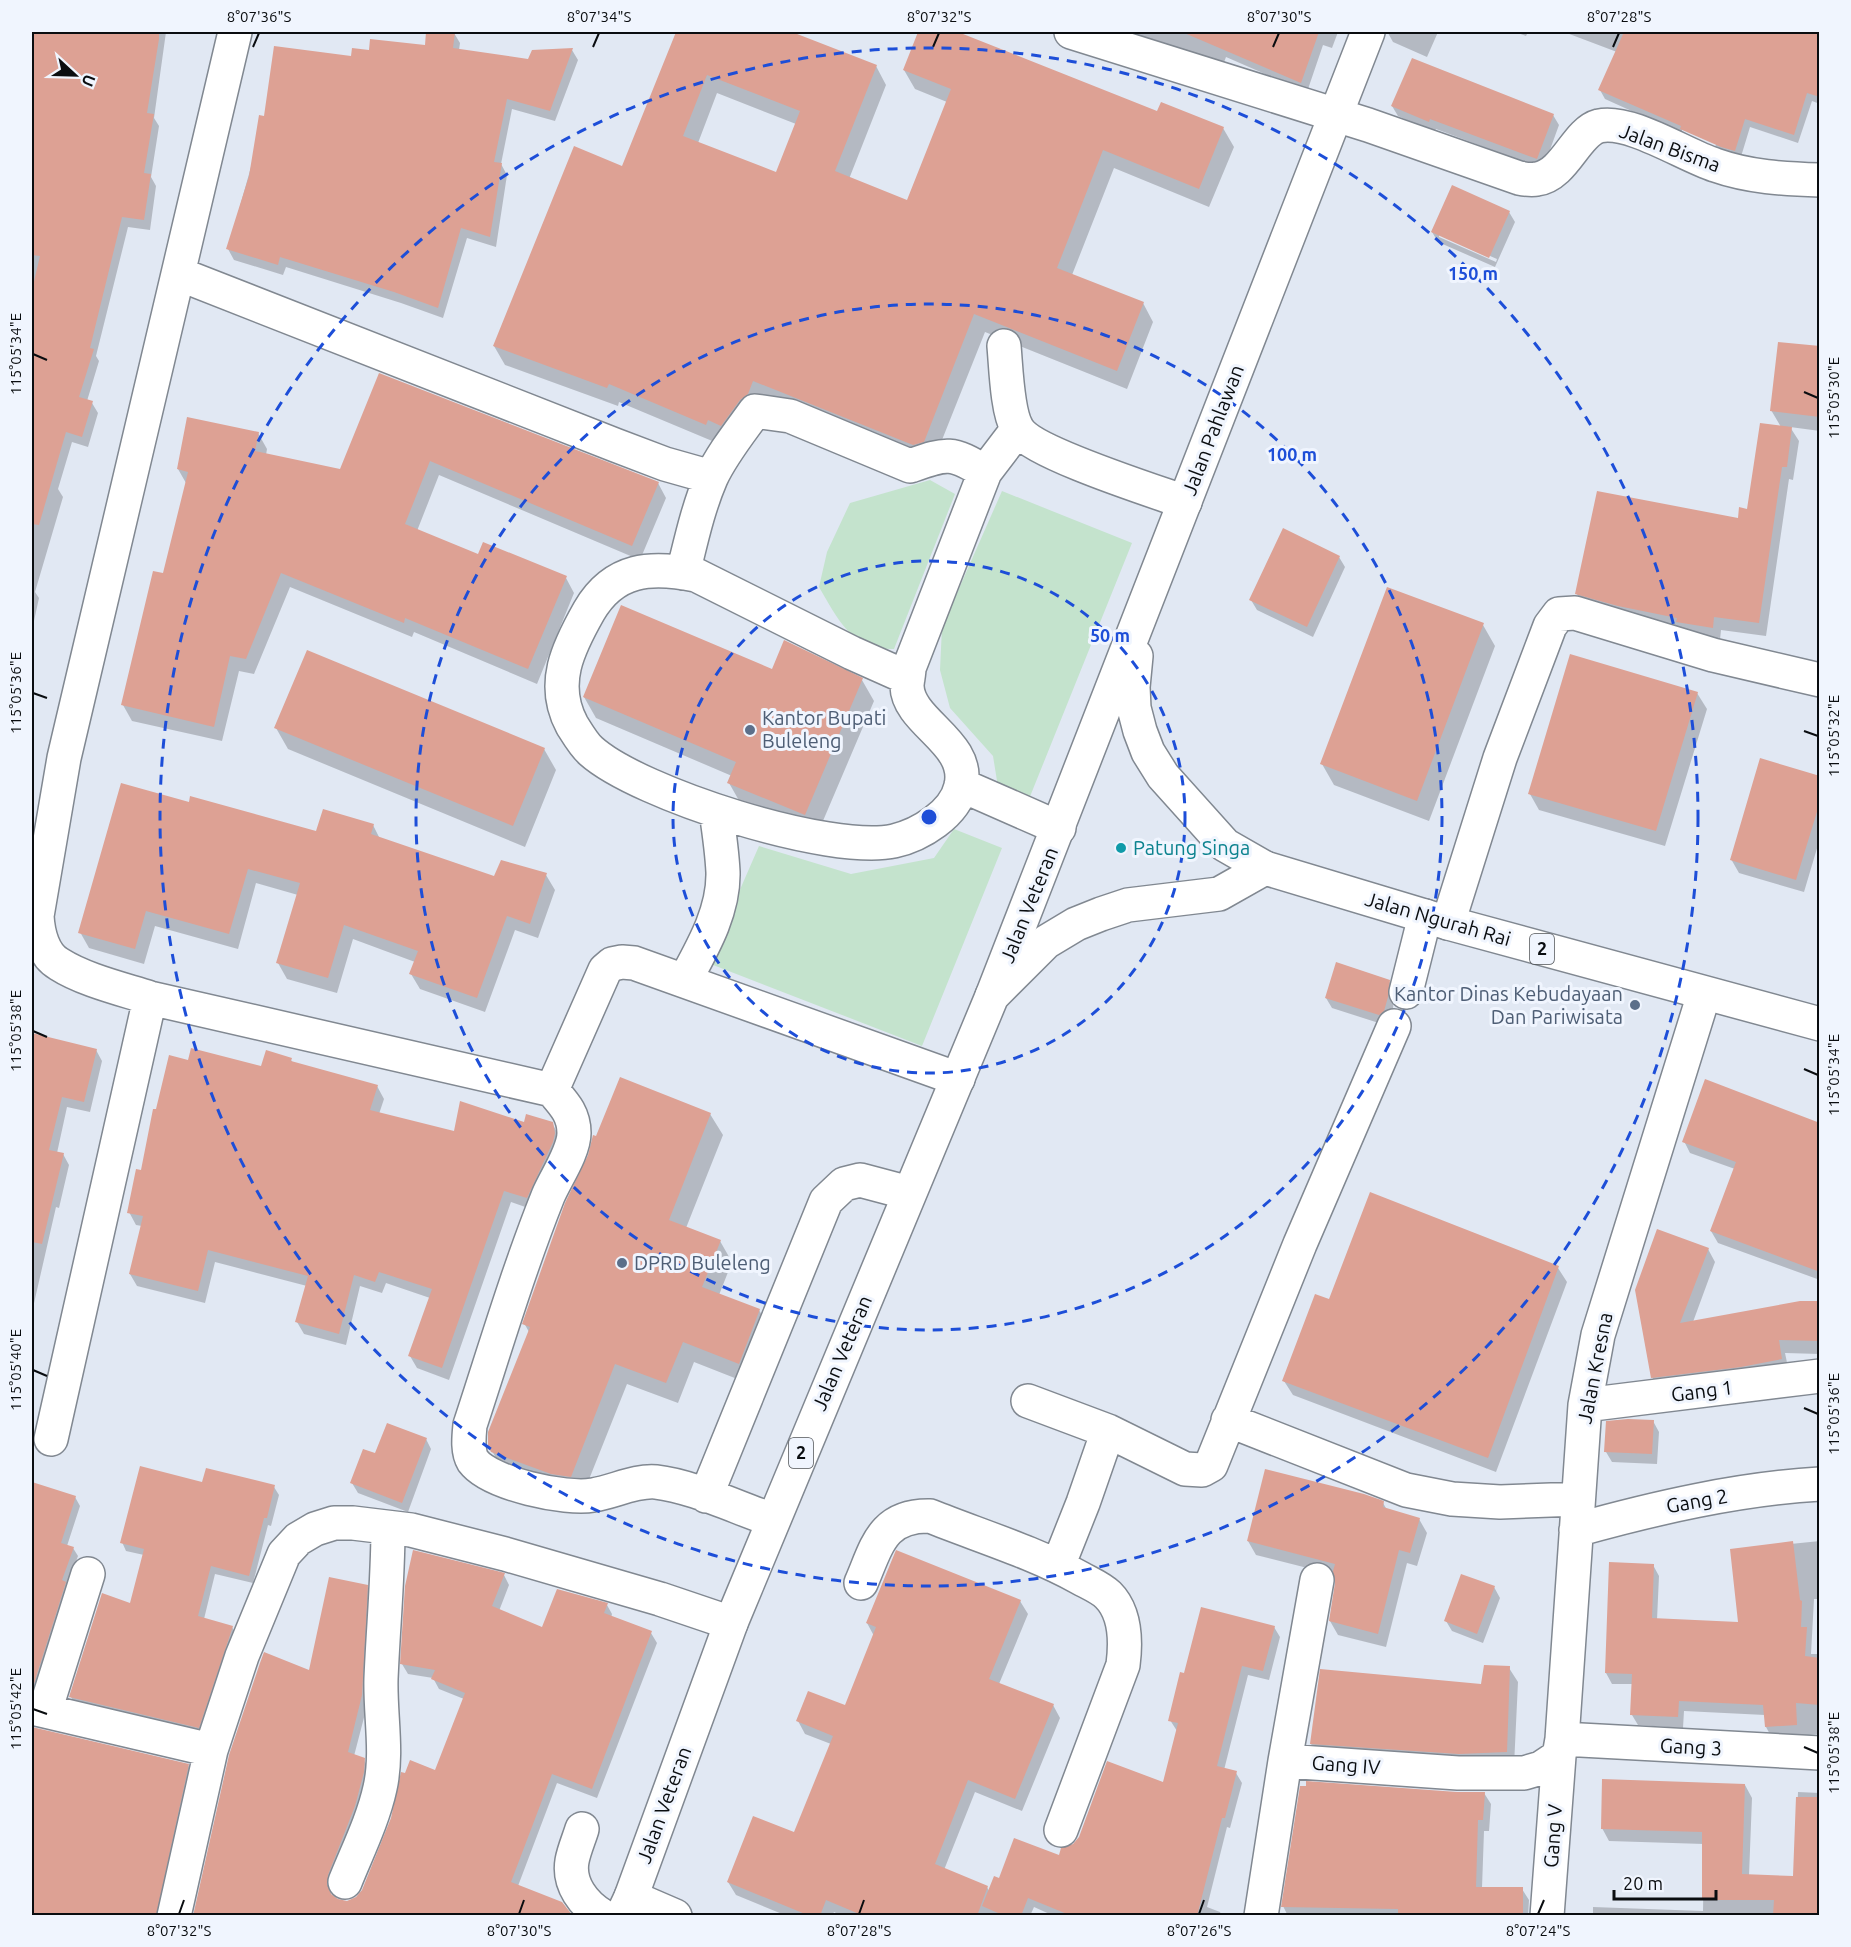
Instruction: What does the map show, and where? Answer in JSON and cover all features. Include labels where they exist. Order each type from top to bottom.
[{"type":"main road","points":[[235,32],[213,117],[179,274],[64,758],[38,915],[38,929],[44,946],[44,961],[150,998],[552,1090],[570,1110],[574,1136],[548,1196],[520,1273],[470,1425],[469,1442],[472,1460],[483,1470],[500,1479],[573,1496],[591,1496],[652,1482],[688,1489],[773,1520]]},
{"type":"main road","name":"Jalan Bisma","points":[[1071,32],[1336,115],[1519,178],[1537,180],[1551,173],[1560,166],[1589,132],[1598,126],[1624,127],[1715,166],[1755,176],[1820,180]]},
{"type":"main road","name":"Jalan Pahlawan","points":[[1059,828],[1368,32]]},
{"type":"main road","points":[[179,274],[615,445],[665,464],[711,477]]},
{"type":"main road","points":[[1004,346],[1010,400],[1017,430],[1029,441],[1051,452],[1185,502]]},
{"type":"main road","points":[[683,573],[693,531],[711,477],[735,437],[755,411],[790,416],[910,466],[940,456],[962,458],[985,471]]},
{"type":"main road","points":[[908,678],[852,653],[696,575],[670,570],[645,572],[619,578],[608,587],[596,600],[570,650],[561,679],[562,694],[572,724],[590,750],[619,770],[717,811],[757,825],[854,842],[893,841],[922,830],[950,808],[961,785],[961,767],[958,758],[912,703],[907,687],[912,660],[985,471],[1017,430]]},
{"type":"main road","points":[[1406,992],[1437,919],[1550,626],[1559,615],[1575,613],[1713,655],[1820,680]]},
{"type":"main road","name":"Jalan Ngurah Rai","points":[[1140,618],[1133,687],[1134,708],[1140,731],[1148,752],[1163,776],[1225,845],[1265,868],[1437,919],[1820,1024]]},
{"type":"main road","points":[[961,785],[1059,828]]},
{"type":"main road","points":[[685,980],[706,941],[719,908],[723,873],[717,811]]},
{"type":"main road","name":"Jalan Veteran","points":[[626,1906],[730,1623],[958,1079],[1059,828]]},
{"type":"main road","name":"2","points":[[992,996],[1046,942],[1076,924],[1128,905],[1220,894],[1265,868]]},
{"type":"main road","points":[[552,1090],[605,970],[612,964],[622,962],[634,963],[685,980],[958,1079]]},
{"type":"main road","name":"Jalan Kresna","points":[[1560,1748],[1584,1405],[1598,1335],[1704,994]]},
{"type":"main road","points":[[51,1439],[150,998]]},
{"type":"main road","points":[[1028,1401],[1108,1431],[1185,1469],[1202,1470],[1211,1465],[1315,1208],[1394,1026]]},
{"type":"main road","points":[[706,1496],[826,1201],[844,1184],[860,1180],[909,1193]]},
{"type":"main road","name":"Gang 1","points":[[1584,1405],[1820,1376]]},
{"type":"main road","name":"Gang 2","points":[[1228,1420],[1406,1490],[1452,1499],[1500,1502],[1577,1515],[1646,1510],[1782,1486],[1820,1484]]},
{"type":"main road","points":[[1058,1566],[1108,1431]]},
{"type":"main road","points":[[861,1583],[882,1535],[890,1526],[903,1519],[930,1516],[1058,1566],[1108,1595],[1123,1625],[1125,1643],[1123,1665],[1061,1830]]},
{"type":"main road","points":[[174,1916],[211,1750],[242,1656],[284,1554],[298,1539],[315,1529],[334,1523],[353,1523],[411,1530],[505,1554],[660,1599],[730,1623]]},
{"type":"main road","points":[[345,1882],[380,1788],[383,1759],[381,1679],[388,1582],[388,1528]]},
{"type":"main road","points":[[88,1574],[38,1709],[211,1750]]},
{"type":"main road","points":[[1285,1761],[1317,1580]]},
{"type":"main road","name":"Gang 3","points":[[1560,1748],[1820,1753]]},
{"type":"main road","name":"Gang IV","points":[[1261,1916],[1285,1761],[1458,1773],[1524,1773],[1540,1768],[1560,1748]]},
{"type":"main road","name":"Gang V","points":[[1547,1916],[1560,1748]]},
{"type":"main road","points":[[582,1829],[572,1863],[576,1890],[592,1909],[603,1916]]},
{"type":"main road","points":[[626,1906],[675,1916]]},
{"type":"green space","points":[[930,480],[955,494],[894,649],[867,644],[856,638],[840,621],[819,587],[827,552],[850,503]]},
{"type":"green space","points":[[1002,491],[1132,543],[1029,799],[998,787],[993,756],[950,708],[940,670],[942,627]]},
{"type":"green space","points":[[954,829],[1002,848],[922,1046],[708,963],[759,846],[851,874],[934,858]]},
{"type":"building","points":[[32,32],[159,32],[147,113],[154,114],[144,173],[151,174],[144,220],[122,217],[90,348],[94,349],[79,397],[93,401],[82,437],[66,432],[39,525],[32,524],[32,290],[40,256],[32,255]]},
{"type":"building","points":[[426,32],[455,32],[453,48],[528,59],[532,50],[573,48],[550,111],[507,99],[494,162],[502,163],[490,237],[461,228],[438,308],[280,257],[278,265],[226,249],[249,176],[259,115],[264,116],[274,46],[351,56],[352,48],[369,50],[370,39],[425,45]]},
{"type":"building","points":[[676,32],[792,32],[877,65],[835,171],[907,200],[951,89],[903,70],[918,32],[958,32],[1157,111],[1161,102],[1224,127],[1199,189],[1103,150],[1057,268],[1144,302],[1117,371],[974,314],[924,442],[913,445],[753,381],[748,394],[740,400],[721,426],[708,420],[706,425],[609,384],[607,388],[493,346],[574,146],[622,166]],"holes":[[[707,75],[800,111],[776,172],[683,136]]]},
{"type":"building","points":[[1182,32],[1319,32],[1301,83]]},
{"type":"building","points":[[1624,32],[1820,32],[1820,97],[1807,93],[1794,135],[1745,119],[1735,151],[1721,147],[1680,129],[1681,126],[1598,90]]},
{"type":"building","points":[[1412,58],[1554,114],[1537,159],[1430,119],[1429,122],[1391,106]]},
{"type":"building","points":[[1452,185],[1510,211],[1489,258],[1431,232]]},
{"type":"building","points":[[1778,342],[1820,346],[1820,417],[1770,411]]},
{"type":"building","points":[[379,373],[659,482],[632,546],[430,461],[405,524],[478,554],[483,542],[567,576],[528,669],[405,618],[404,623],[281,573],[246,659],[230,656],[214,727],[121,705],[153,571],[163,573],[188,472],[177,469],[187,417],[259,432],[255,451],[340,469]]},
{"type":"building","points":[[1760,423],[1792,427],[1787,467],[1782,467],[1759,623],[1714,617],[1713,628],[1676,622],[1677,618],[1618,606],[1575,594],[1597,491],[1738,518],[1739,507],[1747,509]]},
{"type":"building","points":[[1283,528],[1340,556],[1307,627],[1249,600]]},
{"type":"building","points":[[1387,587],[1484,623],[1417,801],[1320,764]]},
{"type":"building","name":"Kantor Bupati Buleleng","points":[[621,605],[772,669],[784,640],[863,678],[805,815],[727,783],[736,762],[583,697]]},
{"type":"building","points":[[307,650],[545,748],[513,826],[274,728]]},
{"type":"building","points":[[1570,654],[1698,692],[1656,831],[1528,794]]},
{"type":"building","points":[[1760,758],[1820,776],[1820,802],[1796,880],[1730,860]]},
{"type":"building","points":[[121,783],[189,802],[190,796],[316,831],[323,809],[374,824],[371,834],[494,876],[501,860],[547,873],[530,924],[507,916],[477,998],[409,974],[418,951],[344,925],[328,978],[276,963],[300,883],[248,869],[229,934],[146,911],[135,949],[78,933]]},
{"type":"building","points":[[1336,962],[1390,980],[1384,1011],[1379,1015],[1325,998]]},
{"type":"building","points":[[32,1033],[97,1049],[84,1102],[62,1097],[49,1150],[64,1153],[42,1244],[32,1242]]},
{"type":"building","points":[[191,1048],[261,1066],[266,1050],[292,1058],[291,1061],[378,1085],[370,1110],[454,1131],[460,1101],[524,1122],[526,1114],[553,1122],[555,1133],[553,1142],[527,1198],[504,1191],[442,1368],[408,1356],[432,1289],[379,1272],[375,1282],[354,1275],[339,1334],[295,1322],[308,1276],[208,1250],[198,1291],[129,1274],[143,1216],[127,1213],[136,1169],[141,1170],[153,1109],[156,1109],[169,1055],[188,1060]]},
{"type":"building","name":"DPRD Buleleng","points":[[620,1077],[711,1113],[669,1220],[721,1240],[702,1287],[760,1309],[739,1364],[683,1342],[666,1383],[615,1364],[571,1477],[551,1474],[491,1452],[488,1446],[488,1432],[530,1327],[522,1324],[565,1203],[588,1155],[593,1135],[596,1136]]},
{"type":"building","points":[[1705,1079],[1820,1123],[1820,1272],[1710,1231],[1736,1162],[1682,1142]]},
{"type":"building","points":[[1370,1192],[1559,1266],[1488,1458],[1282,1381],[1315,1294],[1329,1299]]},
{"type":"building","points":[[1657,1229],[1709,1248],[1680,1323],[1800,1301],[1820,1301],[1820,1341],[1779,1340],[1782,1359],[1741,1367],[1651,1378],[1635,1290]]},
{"type":"building","points":[[1654,1420],[1652,1454],[1604,1452],[1606,1421]]},
{"type":"building","points":[[387,1423],[427,1438],[402,1503],[350,1483],[363,1449],[375,1453]]},
{"type":"building","points":[[140,1466],[202,1482],[206,1468],[275,1485],[249,1576],[211,1566],[198,1616],[233,1626],[199,1728],[69,1697],[102,1593],[130,1603],[144,1549],[120,1543]]},
{"type":"building","points":[[1265,1469],[1364,1494],[1384,1501],[1383,1507],[1420,1518],[1410,1553],[1399,1550],[1378,1634],[1329,1621],[1335,1583],[1333,1571],[1335,1564],[1247,1541]]},
{"type":"building","points":[[32,1482],[76,1496],[61,1543],[74,1547],[62,1580],[66,1582],[32,1690]]},
{"type":"building","points":[[1793,1541],[1800,1600],[1802,1601],[1801,1627],[1807,1627],[1805,1656],[1820,1658],[1820,1705],[1796,1703],[1797,1725],[1765,1727],[1763,1705],[1679,1701],[1678,1717],[1630,1715],[1632,1674],[1605,1673],[1609,1562],[1654,1564],[1652,1618],[1738,1622],[1730,1549]]},
{"type":"building","points":[[413,1550],[505,1573],[492,1606],[542,1627],[557,1589],[608,1603],[604,1613],[652,1631],[592,1789],[552,1774],[511,1882],[562,1902],[573,1916],[193,1916],[229,1755],[264,1652],[309,1670],[329,1577],[368,1585],[362,1695],[348,1752],[365,1758],[364,1772],[355,1806],[328,1875],[327,1885],[331,1894],[347,1901],[356,1897],[362,1890],[391,1818],[401,1772],[405,1773],[410,1760],[435,1770],[465,1693],[431,1679],[435,1670],[400,1664],[405,1586]]},
{"type":"building","points":[[896,1550],[1021,1600],[989,1679],[1054,1704],[1015,1799],[968,1780],[935,1864],[988,1886],[977,1916],[864,1916],[826,1900],[820,1916],[810,1916],[727,1882],[753,1816],[794,1832],[833,1736],[796,1721],[808,1691],[845,1705],[876,1627],[866,1623]]},
{"type":"building","points":[[1461,1574],[1495,1586],[1477,1634],[1444,1621]]},
{"type":"building","points":[[1201,1607],[1275,1626],[1263,1671],[1242,1666],[1217,1766],[1237,1771],[1225,1818],[1222,1818],[1197,1916],[1072,1916],[1028,1898],[1021,1916],[1005,1916],[982,1906],[994,1876],[999,1878],[1014,1838],[1059,1855],[1061,1848],[1073,1844],[1079,1837],[1107,1761],[1163,1782],[1178,1723],[1168,1721],[1180,1672],[1184,1673]]},
{"type":"building","points":[[1484,1665],[1510,1666],[1507,1752],[1459,1754],[1310,1744],[1320,1669],[1481,1684]]},
{"type":"building","points":[[32,1727],[189,1764],[156,1916],[32,1916]]},
{"type":"building","points":[[1602,1779],[1745,1784],[1742,1874],[1793,1876],[1796,1797],[1820,1797],[1820,1916],[1773,1916],[1774,1900],[1702,1900],[1702,1832],[1601,1829]]},
{"type":"building","points":[[1306,1781],[1485,1792],[1483,1820],[1478,1820],[1476,1887],[1523,1887],[1523,1916],[1398,1916],[1398,1909],[1281,1907],[1300,1786],[1306,1786]]},
{"type":"place","name":"Kantor Bupati Buleleng","points":[[750,730]]},
{"type":"place","name":"Patung Singa","points":[[1121,848]]},
{"type":"place","name":"Kantor Dinas Kebudayaan Dan Pariwisata","points":[[1635,1005]]},
{"type":"place","name":"DPRD Buleleng","points":[[622,1263]]}]
